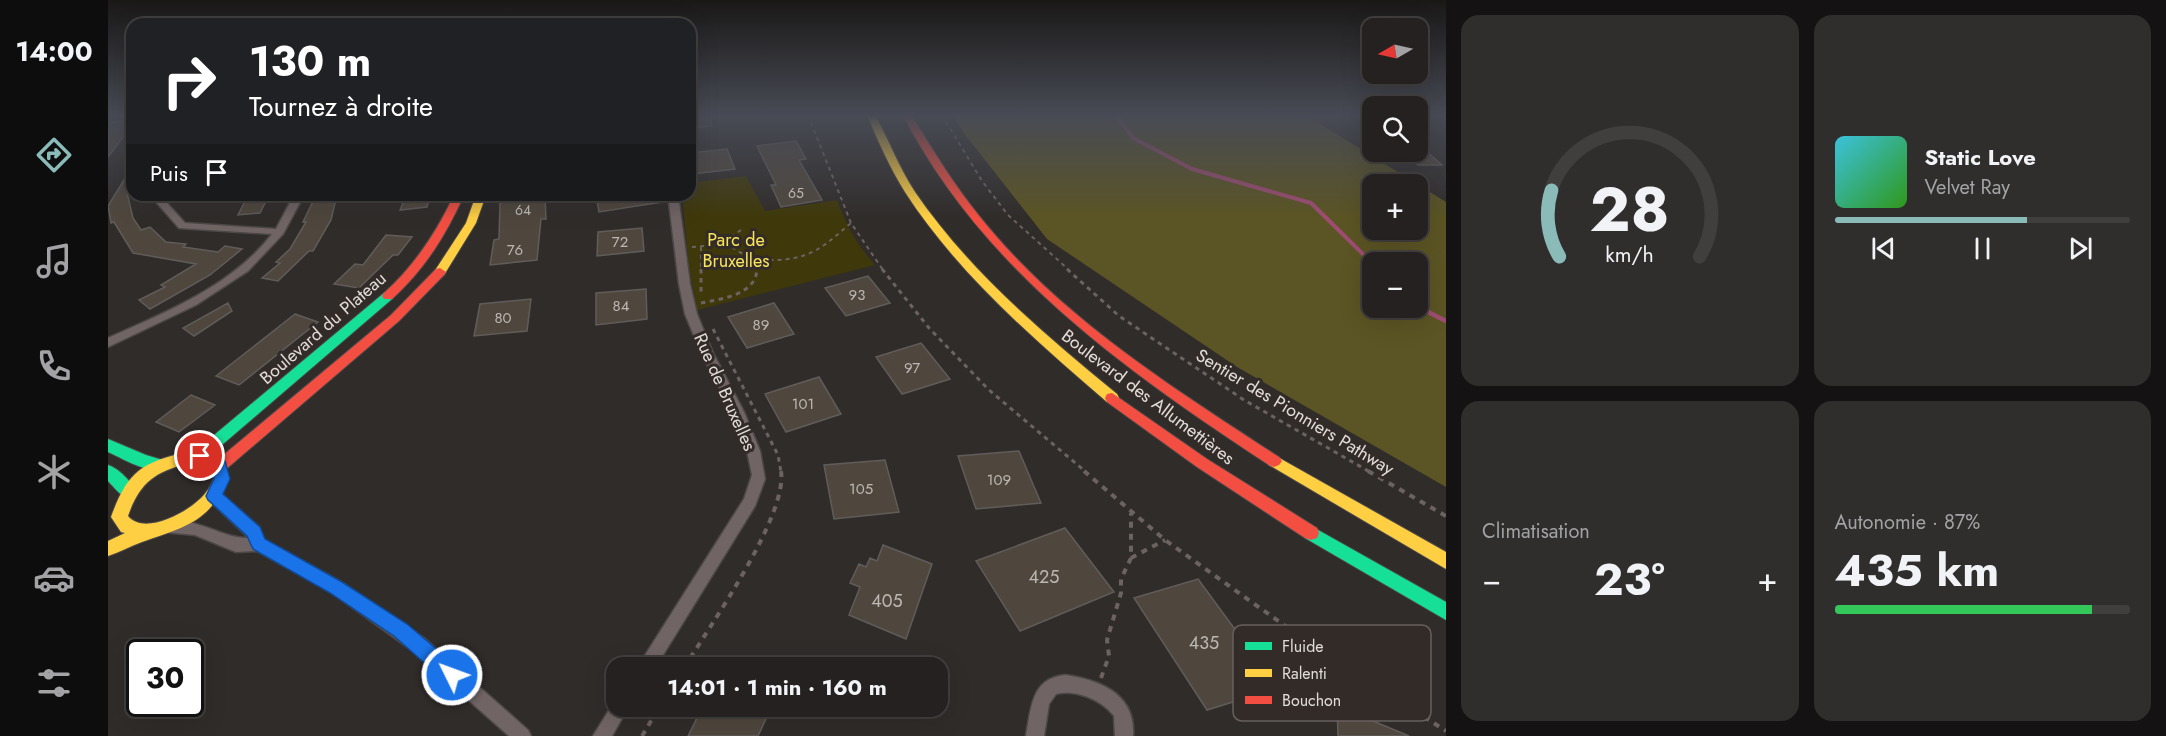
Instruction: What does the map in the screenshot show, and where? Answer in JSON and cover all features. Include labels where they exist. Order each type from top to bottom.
[{"type":"main road","name":"Boulevard des Allumettières","points":[[887,149],[900,177],[944,238],[1006,305],[1062,356],[1132,411],[1227,479],[1383,577],[1446,612]]},
{"type":"main road","name":"Boulevard des Allumettières","points":[[925,149],[970,216],[1005,254],[1096,335],[1170,392],[1255,449],[1446,561]]},
{"type":"main road","name":"Boulevard du Plateau","points":[[179,459],[218,440],[386,299],[433,247],[449,221],[457,201]]},
{"type":"main road","points":[[220,466],[374,335],[425,287],[463,240],[479,201]]},
{"type":"main road","points":[[108,445],[143,461],[162,465]]},
{"type":"main road","points":[[108,519],[119,509],[128,491],[148,472],[162,465],[179,459],[208,458],[220,466],[222,479],[214,496],[194,515],[166,528],[144,531],[108,549]]},
{"type":"main road","points":[[108,471],[128,491]]},
{"type":"main road","points":[[119,509],[122,523],[127,527],[144,531]]},
{"type":"street","points":[[162,201],[182,226],[280,232]]},
{"type":"street","points":[[108,343],[167,315],[218,286],[253,260],[280,232],[296,201]]},
{"type":"street","name":"Rue de Bruxelles","points":[[652,657],[750,501],[758,483],[758,471],[749,437],[704,348],[674,201]]},
{"type":"street","points":[[214,496],[254,532],[259,544]]},
{"type":"street","points":[[166,528],[196,529],[236,545],[259,544],[336,587],[400,630],[522,736]]},
{"type":"street","points":[[1035,736],[1043,698],[1051,687],[1060,683],[1071,683],[1112,700],[1120,709],[1125,720],[1124,736]]},
{"type":"street","points":[[602,736],[614,717]]},
{"type":"path","points":[[821,149],[850,223],[872,257],[929,328],[989,390],[1131,513],[1284,625]]},
{"type":"path","name":"Sentier des Pionniers Pathway","points":[[963,149],[982,181],[1008,215],[1119,316],[1244,400],[1446,516]]},
{"type":"path","points":[[691,247],[729,244],[741,254],[755,258],[797,258],[815,251],[850,223]]},
{"type":"path","points":[[729,244],[731,237],[741,230]]},
{"type":"path","points":[[696,303],[701,247]]},
{"type":"path","points":[[696,303],[722,300],[754,281],[757,274],[755,258]]},
{"type":"path","points":[[696,303],[705,311]]},
{"type":"path","points":[[691,657],[758,543],[777,504],[782,478],[777,455],[708,320]]},
{"type":"path","points":[[1100,679],[1109,656],[1107,640],[1121,593],[1121,579],[1131,558],[1131,513]]},
{"type":"path","points":[[1131,558],[1166,540]]},
{"type":"path","points":[[642,736],[653,717]]},
{"type":"path","points":[[1431,721],[1446,731]]},
{"type":"green space","name":"Parc de Bruxelles","points":[[746,176],[765,211],[837,200],[853,234],[875,265],[697,310],[689,268],[683,201],[696,201],[696,182]]},
{"type":"shaded area","points":[[977,149],[1361,149],[1362,162],[1382,162],[1401,174],[1362,174],[1362,240],[1428,240],[1428,191],[1446,202],[1446,487],[1237,367],[1047,239]]},
{"type":"building","points":[[727,149],[735,169],[696,174],[696,152]]},
{"type":"building","points":[[759,149],[801,149],[806,159],[799,160],[822,200],[781,207],[771,185],[776,185]]},
{"type":"building","points":[[1428,153],[1442,165],[1418,165],[1415,162],[1428,162]]},
{"type":"building","points":[[124,180],[126,201],[129,201],[133,218],[141,230],[150,227],[166,242],[186,244],[183,247],[218,252],[225,246],[242,249],[210,275],[150,309],[139,300],[165,287],[161,285],[196,264],[133,253],[114,222],[111,223],[108,206]]},
{"type":"building","points":[[245,201],[266,201],[260,213],[238,215]]},
{"type":"building","points":[[313,201],[336,201],[331,220],[313,251],[309,251],[278,281],[262,278],[280,263],[276,262],[290,249],[306,222],[303,222]]},
{"type":"building","points":[[404,201],[428,201],[427,207],[400,210]]},
{"type":"building","points":[[545,201],[546,219],[541,219],[537,260],[490,265],[494,240],[499,239],[500,202]]},
{"type":"building","points":[[597,201],[662,201],[662,202],[599,212]]},
{"type":"building","points":[[642,228],[644,251],[597,256],[598,232]]},
{"type":"building","points":[[386,235],[412,237],[398,255],[393,255],[359,288],[334,284],[355,264],[363,265]]},
{"type":"building","points":[[868,276],[890,303],[846,316],[825,288]]},
{"type":"building","points":[[646,289],[647,319],[596,325],[596,293]]},
{"type":"building","points":[[531,299],[527,331],[474,336],[480,304]]},
{"type":"building","points":[[228,303],[232,311],[194,336],[183,328]]},
{"type":"building","points":[[774,303],[794,334],[747,348],[728,317]]},
{"type":"building","points":[[295,314],[318,322],[239,385],[216,376]]},
{"type":"building","points":[[921,343],[950,379],[902,394],[876,357]]},
{"type":"building","points":[[819,377],[841,414],[786,432],[765,394]]},
{"type":"building","points":[[191,395],[215,405],[179,432],[156,422]]},
{"type":"building","points":[[1019,451],[1041,503],[976,509],[958,456]]},
{"type":"building","points":[[885,460],[899,512],[834,519],[824,465]]},
{"type":"building","points":[[1065,528],[1114,592],[1020,631],[976,561]]},
{"type":"building","points":[[883,545],[932,564],[906,639],[849,615],[860,587],[850,583],[859,564],[866,567],[870,558],[877,561]]},
{"type":"building","points":[[1198,579],[1233,627],[1233,702],[1207,710],[1134,598]]},
{"type":"building","points":[[698,717],[767,717],[758,736],[688,736]]},
{"type":"building","points":[[1338,721],[1373,721],[1409,736],[1338,736]]},
{"type":"waterway","points":[[1155,149],[1192,169],[1311,203],[1362,253]]},
{"type":"waterway","points":[[1428,311],[1446,321]]},
{"type":"traffic: fast","points":[[179,459],[218,440],[388,296]]},
{"type":"traffic: fast","points":[[108,445],[143,461],[161,465]]},
{"type":"traffic: fast","points":[[108,471],[128,491]]},
{"type":"traffic: fast","points":[[1311,533],[1446,612]]},
{"type":"traffic: slow","points":[[888,149],[911,193],[932,222],[979,277],[1030,327],[1112,398]]},
{"type":"traffic: slow","points":[[440,272],[471,223],[479,201]]},
{"type":"traffic: slow","points":[[108,549],[121,542],[178,522],[203,507],[213,496],[222,478],[218,466],[205,459],[186,458],[165,463],[144,474],[128,492],[119,517],[127,527],[145,531]]},
{"type":"traffic: slow","points":[[1274,461],[1446,561]]},
{"type":"traffic: jam","points":[[927,149],[939,170],[977,221],[1020,268],[1067,312],[1168,390],[1274,461]]},
{"type":"traffic: jam","points":[[388,296],[411,274],[430,250],[456,201]]},
{"type":"traffic: jam","points":[[220,466],[395,318],[440,272]]},
{"type":"traffic: jam","points":[[1112,398],[1202,463],[1311,533]]},
{"type":"route","points":[[200,456],[215,461],[220,466],[222,479],[214,496],[254,532],[259,544],[336,587],[400,630],[452,675]]}]
